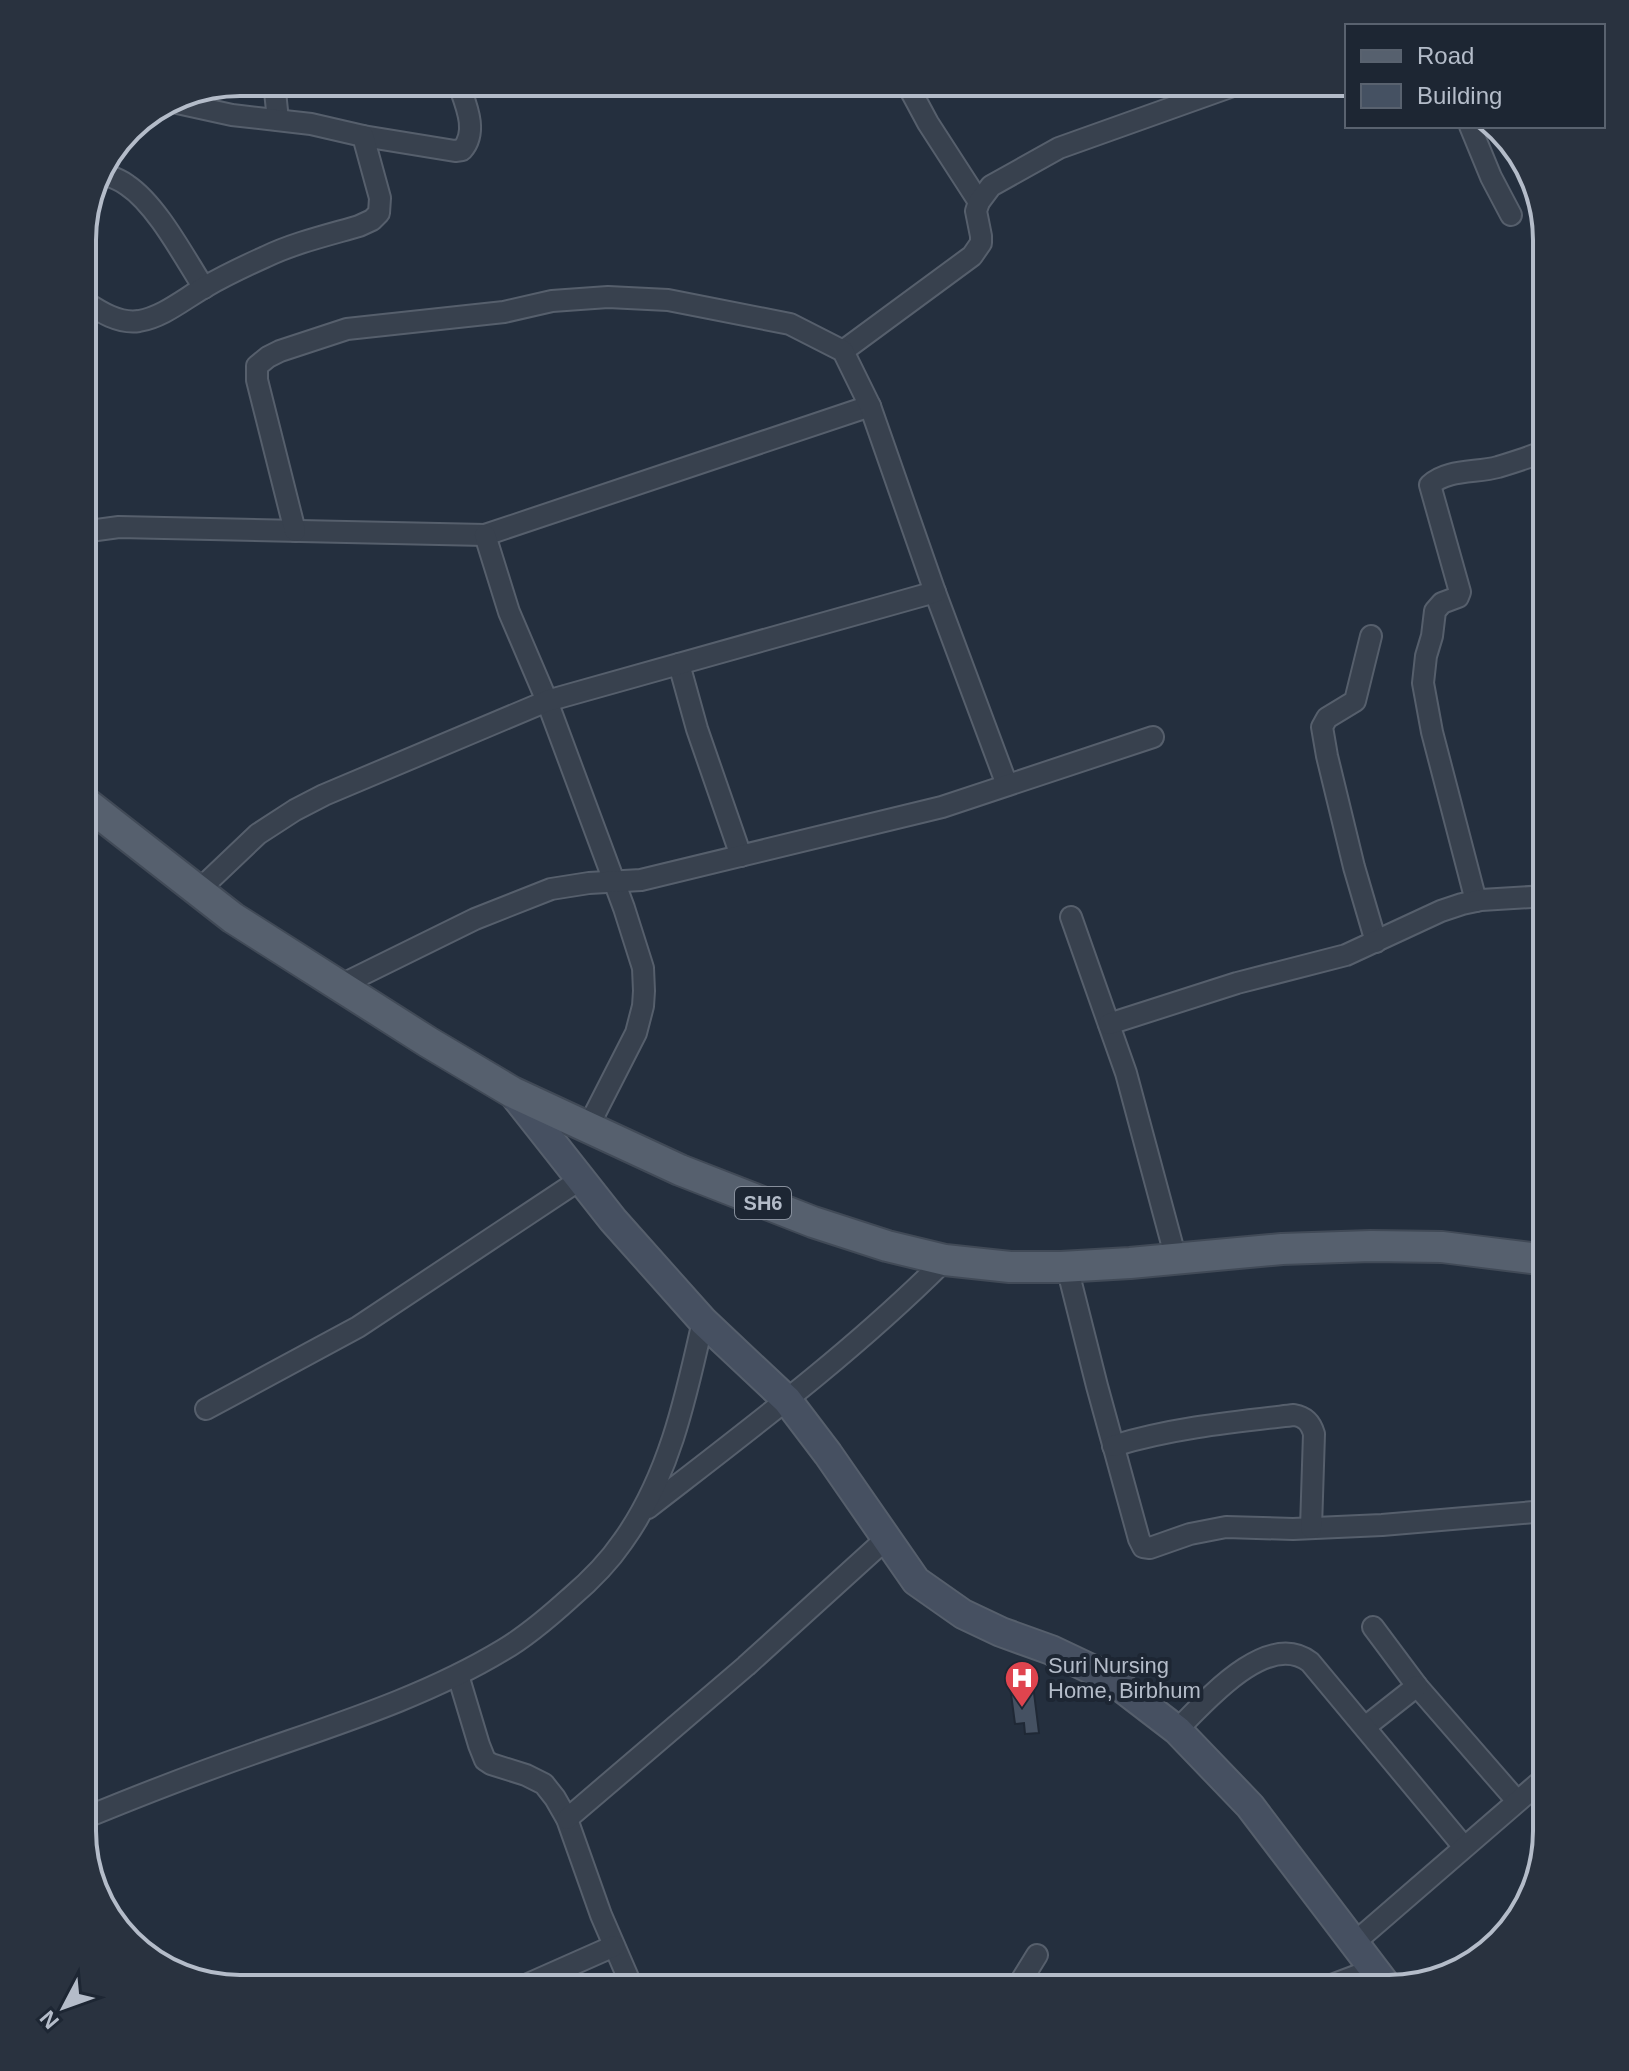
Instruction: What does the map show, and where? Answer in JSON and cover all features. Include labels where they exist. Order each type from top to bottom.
[{"type":"main road","name":"SH6","points":[[96,811],[233,918],[512,1092],[680,1170],[813,1222],[887,1246],[945,1260],[1010,1267],[1067,1267],[1282,1249],[1371,1246],[1442,1247],[1533,1258]]},
{"type":"main road","points":[[512,1092],[613,1220],[703,1321],[787,1400],[916,1581],[963,1614],[1108,1677],[1177,1730],[1250,1806],[1379,1975]]},
{"type":"street","points":[[275,96],[278,120]]},
{"type":"street","points":[[189,106],[455,151],[462,150],[471,136],[462,96]]},
{"type":"street","points":[[914,96],[979,202]]},
{"type":"street","points":[[843,351],[972,256],[981,243],[976,211],[991,186],[1059,148],[1205,96]]},
{"type":"street","points":[[1471,128],[1511,215]]},
{"type":"street","points":[[96,308],[123,321],[137,321],[165,311],[269,255],[372,220],[379,213],[380,198],[363,136]]},
{"type":"street","points":[[111,177],[142,197],[204,288]]},
{"type":"street","points":[[295,531],[257,380],[257,366],[280,351],[347,329],[504,312],[552,301],[608,297],[668,300],[790,324],[843,351],[870,406],[1007,785]]},
{"type":"street","points":[[96,530],[119,527],[485,535],[870,406]]},
{"type":"street","points":[[1476,901],[1432,732],[1423,683],[1435,611],[1442,603],[1458,597],[1460,592],[1430,485],[1448,476],[1495,468],[1533,455]]},
{"type":"street","points":[[485,535],[509,612],[547,701],[643,968],[643,1006],[636,1033],[588,1127]]},
{"type":"street","points":[[198,891],[258,834],[295,810],[547,701],[935,592]]},
{"type":"street","points":[[1371,636],[1355,701],[1327,718],[1322,727],[1347,840],[1376,942]]},
{"type":"street","points":[[679,664],[697,729],[741,856]]},
{"type":"street","points":[[341,985],[475,919],[551,889],[641,880],[942,807],[1153,737]]},
{"type":"street","points":[[1109,1024],[1237,983],[1346,955],[1441,911],[1476,901],[1533,897]]},
{"type":"street","points":[[1071,917],[1126,1073],[1176,1259]]},
{"type":"street","points":[[206,1409],[358,1327],[581,1179]]},
{"type":"street","points":[[641,1514],[787,1400],[900,1305],[945,1260]]},
{"type":"street","points":[[1067,1267],[1113,1446],[1139,1539],[1145,1548],[1226,1527],[1311,1528],[1396,1524],[1533,1512]]},
{"type":"street","points":[[96,1813],[179,1779],[369,1713],[458,1675],[505,1649],[560,1607],[600,1571],[624,1540],[655,1487],[684,1406],[703,1321]]},
{"type":"street","points":[[1113,1446],[1147,1435],[1205,1424],[1301,1416],[1308,1421],[1314,1434],[1311,1528]]},
{"type":"street","points":[[567,1819],[746,1666],[886,1539]]},
{"type":"street","points":[[1373,1627],[1417,1686],[1517,1801]]},
{"type":"street","points":[[1177,1730],[1231,1678],[1266,1658],[1288,1652],[1302,1655],[1464,1847]]},
{"type":"street","points":[[458,1675],[485,1760],[544,1784],[567,1819],[601,1915],[627,1975]]},
{"type":"street","points":[[1365,1727],[1417,1686]]},
{"type":"street","points":[[1354,1943],[1533,1788]]},
{"type":"street","points":[[549,1975],[614,1946]]},
{"type":"street","points":[[1025,1975],[1037,1955]]},
{"type":"building","points":[[1032,1677],[1039,1733],[1025,1734],[1024,1723],[1015,1724],[1009,1679]]},
{"type":"place","name":"Suri Nursing Home, Birbhum","points":[[1022,1709]]}]
